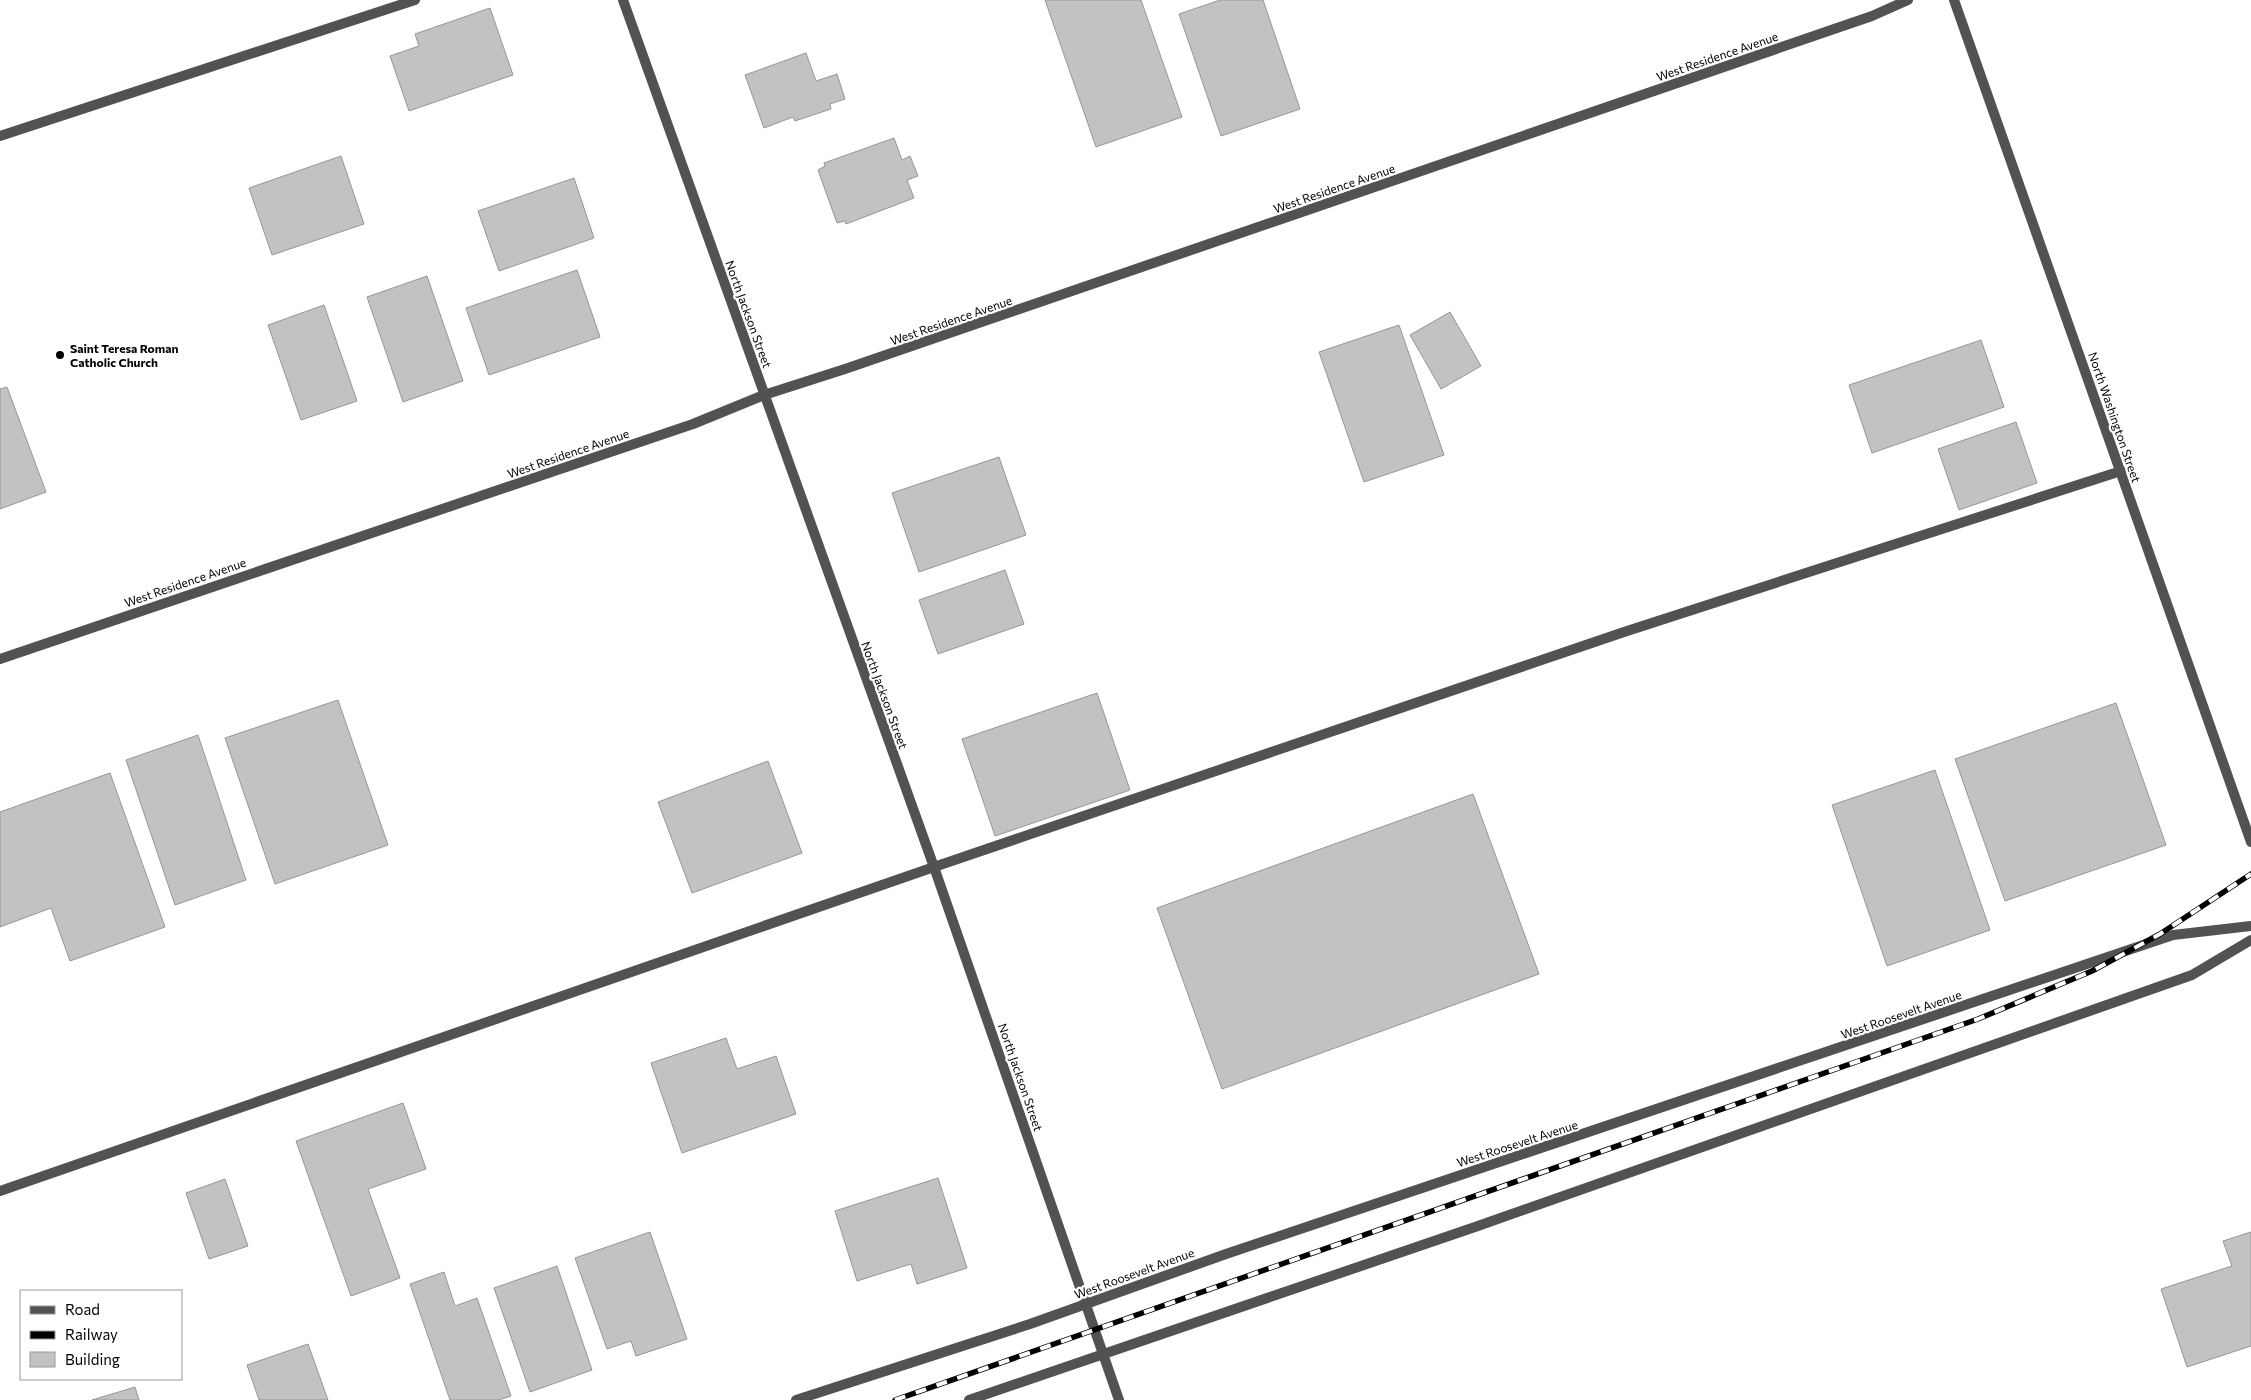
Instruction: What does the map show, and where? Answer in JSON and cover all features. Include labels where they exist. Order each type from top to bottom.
[{"type":"street","points":[[0,136],[415,0]]},
{"type":"street","name":"North Jackson Street","points":[[623,0],[934,867],[1119,1400]]},
{"type":"street","name":"West Residence Avenue","points":[[0,659],[693,424],[764,395],[855,366],[1863,19],[1908,0]]},
{"type":"street","name":"North Washington Street","points":[[1954,0],[2251,842]]},
{"type":"street","points":[[0,1190],[934,867],[1615,635],[2120,471]]},
{"type":"street","name":"West Roosevelt Avenue","points":[[796,1400],[1030,1324],[1226,1254],[2173,936],[2251,926]]},
{"type":"street","points":[[969,1400],[1048,1371],[1475,1227],[2192,975],[2251,940]]},
{"type":"building","points":[[1045,0],[1141,0],[1182,117],[1096,147]]},
{"type":"building","points":[[1220,0],[1263,0],[1300,109],[1221,136],[1179,14]]},
{"type":"building","points":[[490,8],[513,75],[409,111],[390,56],[419,46],[415,34]]},
{"type":"building","points":[[806,53],[816,81],[837,74],[845,99],[830,104],[831,109],[795,121],[793,117],[764,128],[745,75]]},
{"type":"building","points":[[894,138],[902,160],[910,156],[918,176],[907,180],[914,198],[846,224],[845,221],[837,223],[818,170],[825,166],[824,163]]},
{"type":"building","points":[[341,156],[364,224],[272,255],[249,188]]},
{"type":"building","points":[[574,178],[594,238],[499,271],[478,211]]},
{"type":"building","points":[[577,270],[600,337],[489,375],[466,308]]},
{"type":"building","points":[[427,276],[463,381],[403,402],[367,297]]},
{"type":"building","points":[[324,305],[357,401],[301,420],[268,325]]},
{"type":"building","points":[[1450,312],[1481,366],[1441,389],[1410,335]]},
{"type":"building","points":[[1399,325],[1444,455],[1364,482],[1319,352]]},
{"type":"building","points":[[1981,340],[2004,407],[1872,453],[1849,385]]},
{"type":"building","points":[[7,387],[46,492],[0,509],[0,389]]},
{"type":"building","points":[[2016,422],[2037,483],[1959,510],[1938,449]]},
{"type":"building","points":[[999,457],[1026,535],[919,572],[892,493]]},
{"type":"building","points":[[1005,570],[1024,624],[938,654],[919,600]]},
{"type":"building","points":[[1097,693],[1130,790],[995,836],[962,739]]},
{"type":"building","points":[[338,700],[388,845],[275,884],[225,738]]},
{"type":"building","points":[[2116,703],[2166,845],[2005,901],[1955,759]]},
{"type":"building","points":[[198,735],[246,880],[175,905],[126,760]]},
{"type":"building","points":[[768,761],[802,853],[692,893],[658,802]]},
{"type":"building","points":[[1935,770],[1990,930],[1887,966],[1832,805]]},
{"type":"building","points":[[110,773],[165,927],[70,961],[51,908],[0,927],[0,812]]},
{"type":"building","points":[[1473,794],[1539,974],[1222,1089],[1157,908]]},
{"type":"building","points":[[726,1038],[737,1069],[776,1056],[796,1114],[682,1153],[651,1063]]},
{"type":"building","points":[[403,1103],[426,1169],[368,1189],[400,1278],[351,1296],[296,1141]]},
{"type":"building","points":[[938,1178],[967,1268],[917,1284],[911,1264],[857,1281],[835,1211]]},
{"type":"building","points":[[225,1179],[248,1246],[209,1259],[186,1193]]},
{"type":"building","points":[[650,1232],[687,1339],[636,1356],[631,1341],[607,1349],[575,1258]]},
{"type":"building","points":[[2251,1232],[2251,1346],[2187,1367],[2161,1289],[2232,1266],[2223,1241]]},
{"type":"building","points":[[557,1266],[592,1370],[530,1392],[494,1288]]},
{"type":"building","points":[[444,1272],[455,1306],[477,1298],[511,1396],[499,1400],[450,1400],[410,1284]]},
{"type":"building","points":[[308,1344],[328,1400],[259,1400],[247,1365]]},
{"type":"building","points":[[135,1387],[139,1400],[92,1400]]},
{"type":"railway","points":[[895,1400],[1978,1019],[2092,971],[2160,934],[2251,874]]},
{"type":"place","name":"Saint Teresa Roman Catholic Church","points":[[60,355]]}]
